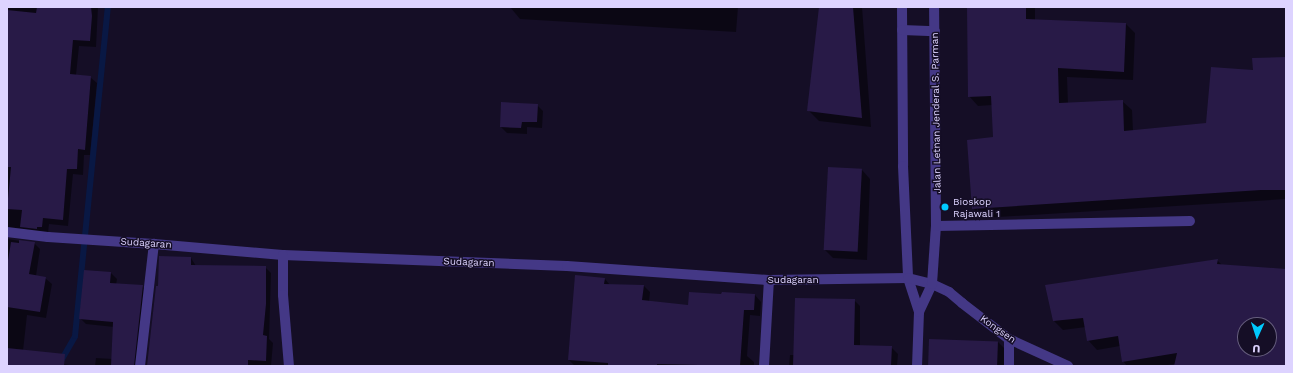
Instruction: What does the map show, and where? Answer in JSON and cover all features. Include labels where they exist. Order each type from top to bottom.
[{"type":"street","name":"Jalan Letnan Jenderal S. Parman","points":[[902,7],[903,166],[908,278],[919,312],[917,366]]},
{"type":"street","name":"Jalan Letnan Jenderal S. Parman","points":[[919,312],[932,284],[936,226],[934,7]]},
{"type":"street","points":[[902,30],[934,31]]},
{"type":"street","points":[[936,226],[1190,221]]},
{"type":"street","name":"Sudagaran","points":[[7,232],[48,237],[283,255],[567,266],[769,280],[908,278],[932,284]]},
{"type":"street","points":[[140,366],[154,244]]},
{"type":"street","points":[[283,255],[283,295],[289,366]]},
{"type":"street","points":[[764,366],[769,280]]},
{"type":"street","name":"Kongsen","points":[[932,284],[949,292],[1009,339],[1068,366]]},
{"type":"street","points":[[1009,339],[1009,366]]},
{"type":"building","points":[[37,7],[91,7],[92,16],[90,41],[73,40],[70,74],[91,76],[85,150],[78,149],[77,169],[67,169],[63,220],[43,218],[42,227],[37,227],[37,229],[20,227],[22,210],[7,209],[11,167],[7,167],[7,10],[36,13]]},
{"type":"building","points":[[819,7],[853,7],[862,118],[807,111]]},
{"type":"building","points":[[967,7],[1026,7],[1026,19],[1126,23],[1124,72],[1058,68],[1059,103],[1123,100],[1124,131],[1206,123],[1211,67],[1253,70],[1252,58],[1286,57],[1286,190],[1261,190],[972,209],[967,140],[993,137],[991,96],[968,97]]},
{"type":"building","points":[[501,102],[538,104],[537,122],[522,122],[521,128],[500,127]]},
{"type":"building","points":[[828,167],[862,169],[858,252],[824,250]]},
{"type":"building","points":[[19,240],[35,242],[29,274],[46,277],[40,312],[7,307],[7,267],[11,242],[19,243]]},
{"type":"building","points":[[159,256],[191,257],[191,265],[266,266],[266,304],[263,335],[267,336],[266,361],[248,360],[248,366],[147,366],[156,286],[158,286]]},
{"type":"building","points":[[1218,259],[1217,264],[1286,269],[1286,366],[1174,366],[1177,353],[1122,362],[1118,336],[1087,341],[1083,318],[1053,321],[1045,285]]},
{"type":"building","points":[[84,270],[111,272],[110,283],[143,285],[134,366],[111,366],[113,322],[79,319]]},
{"type":"building","points":[[575,275],[605,278],[604,284],[644,285],[642,300],[688,305],[689,292],[755,294],[754,310],[744,310],[740,366],[657,364],[657,366],[608,366],[608,363],[568,360]]},
{"type":"building","points":[[795,298],[855,299],[854,345],[892,346],[891,366],[793,366]]},
{"type":"building","points":[[929,339],[998,341],[997,366],[928,366]]},
{"type":"building","points":[[7,348],[65,354],[64,366],[7,366]]},
{"type":"waterway","points":[[58,366],[75,336],[108,7]]},
{"type":"place","name":"Bioskop Rajawali 1","points":[[945,207]]}]
